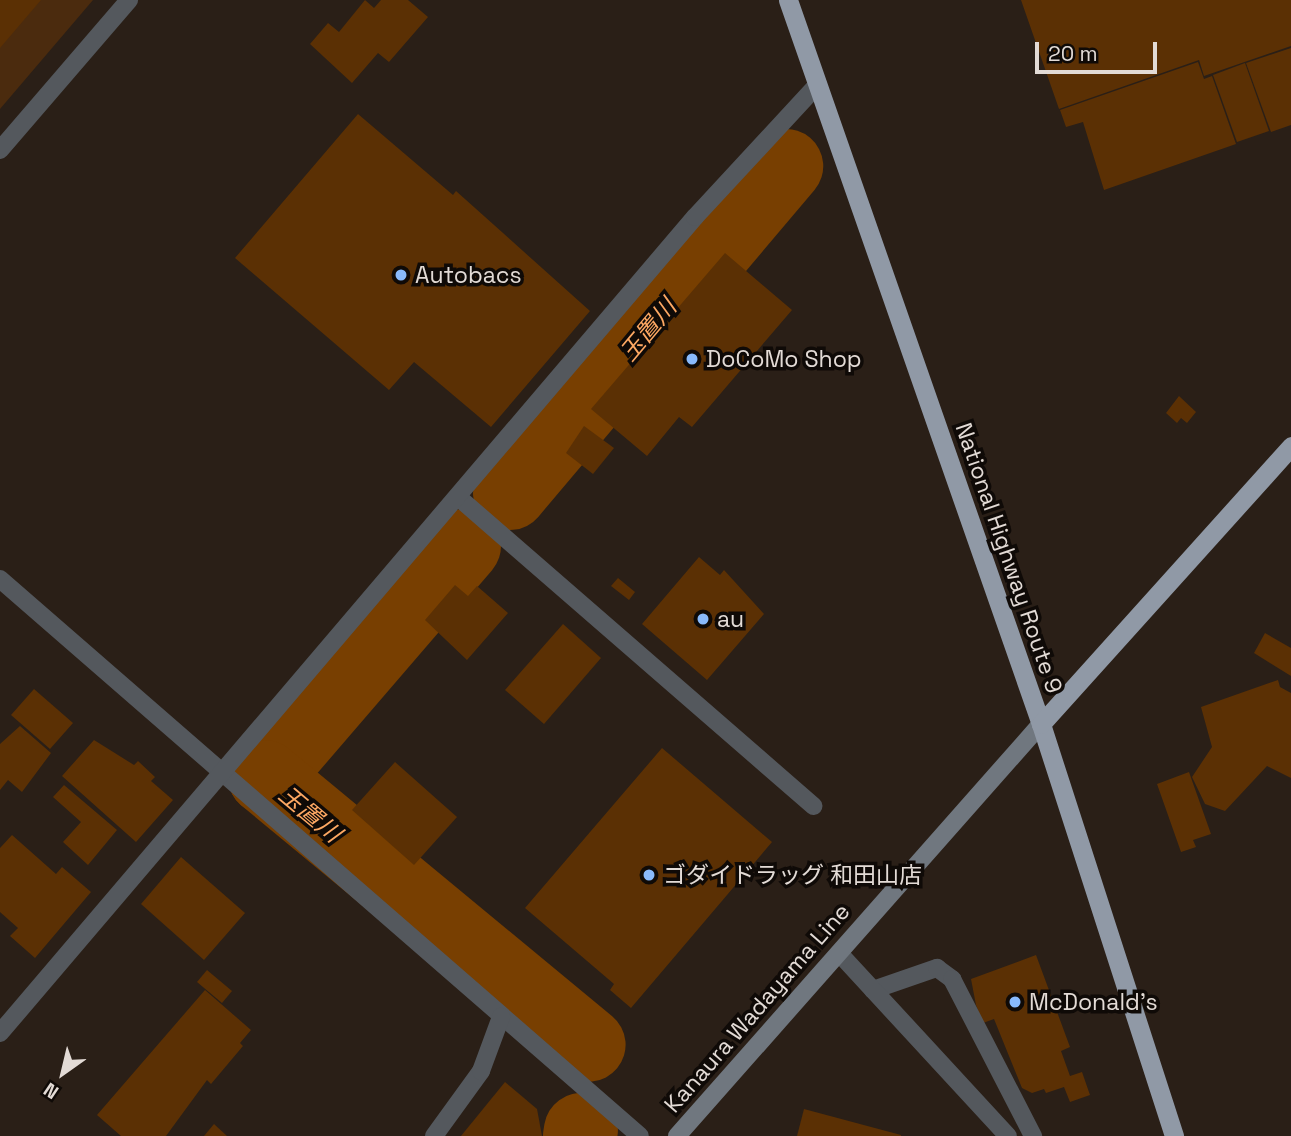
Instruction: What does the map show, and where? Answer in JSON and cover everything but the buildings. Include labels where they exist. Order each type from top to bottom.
[{"type":"highway","name":"National Highway Route 9","points":[[788,0],[1041,724],[1174,1136]]},
{"type":"highway","points":[[1041,724],[1291,446]]},
{"type":"main road","name":"Kanaura Wadayama Line","points":[[677,1136],[1041,724]]},
{"type":"street","points":[[0,150],[129,0]]},
{"type":"street","points":[[0,1033],[695,217],[818,84]]},
{"type":"street","points":[[458,497],[814,806]]},
{"type":"street","points":[[0,579],[640,1136]]},
{"type":"street","points":[[839,953],[1008,1136]]},
{"type":"street","points":[[873,990],[937,968],[952,978],[1033,1136]]},
{"type":"street","points":[[434,1136],[481,1071],[501,1017]]},
{"type":"shaded area","points":[[0,0],[93,0],[0,109]]},
{"type":"waterway","name":"玉置川","points":[[510,493],[786,166]]},
{"type":"waterway","name":"玉置川","points":[[464,546],[265,777],[589,1045]]},
{"type":"waterway","name":"玉置川","points":[[580,1136],[581,1130]]},
{"type":"place","name":"Autobacs","points":[[401,275]]},
{"type":"place","name":"DoCoMo Shop","points":[[692,359]]},
{"type":"place","name":"au","points":[[703,619]]},
{"type":"place","name":"ゴダイドラッグ 和田山店","points":[[649,875]]},
{"type":"place","name":"McDonald's","points":[[1015,1002]]}]
